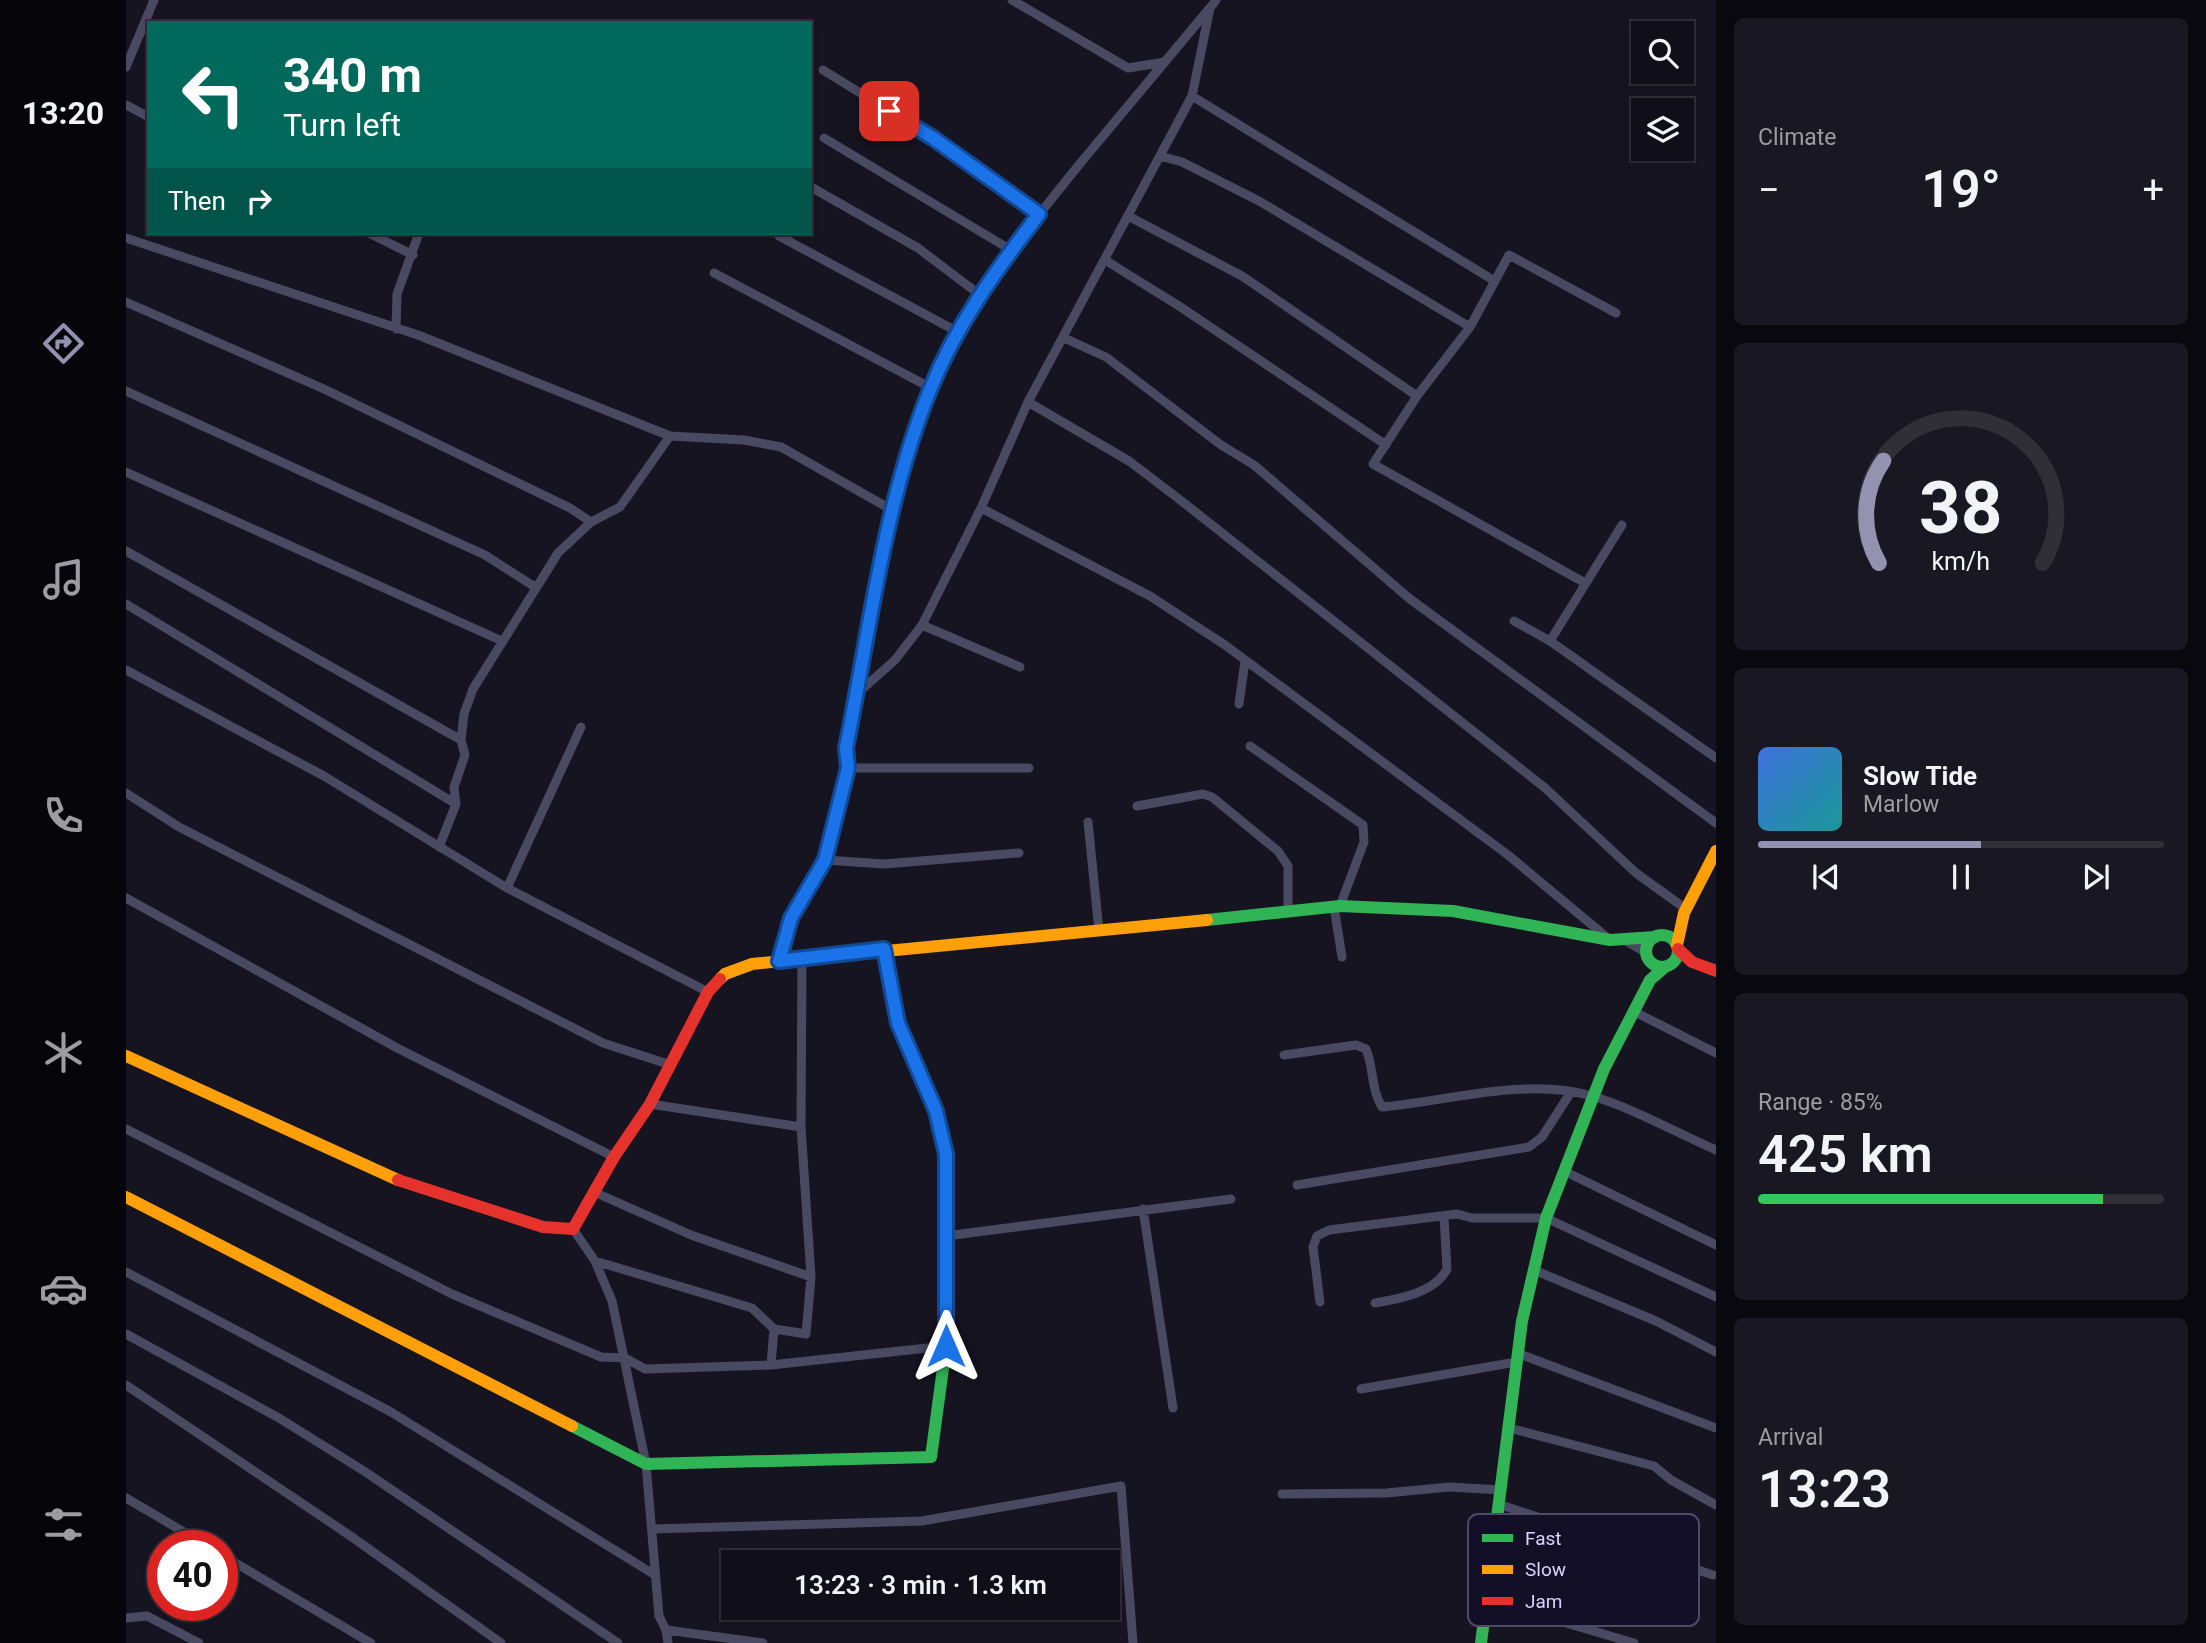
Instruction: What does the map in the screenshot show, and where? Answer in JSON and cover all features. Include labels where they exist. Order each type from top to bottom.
[{"type":"street","points":[[127,63],[154,0]]},
{"type":"street","points":[[1012,0],[1128,68],[1165,62]]},
{"type":"street","points":[[779,961],[791,918],[825,860],[848,768],[846,748],[892,510],[911,441],[931,388],[958,332],[1011,250],[1213,4]]},
{"type":"street","points":[[858,693],[895,660],[922,625],[981,508],[1028,402],[1192,96],[1213,4]]},
{"type":"street","points":[[823,70],[933,138],[1039,214]]},
{"type":"street","points":[[1192,96],[1493,280]]},
{"type":"street","points":[[126,105],[147,116]]},
{"type":"street","points":[[824,138],[1011,250]]},
{"type":"street","points":[[1160,156],[1182,162],[1259,201],[1470,327]]},
{"type":"street","points":[[812,188],[918,248],[980,295]]},
{"type":"street","points":[[1128,216],[1242,276],[1418,396]]},
{"type":"street","points":[[373,235],[413,256]]},
{"type":"street","points":[[397,329],[397,295],[418,235]]},
{"type":"street","points":[[779,236],[958,332]]},
{"type":"street","points":[[126,238],[397,329],[670,436],[744,440],[780,447],[892,510]]},
{"type":"street","points":[[1585,583],[1373,464],[1418,396],[1470,327],[1493,280],[1509,255],[1616,313]]},
{"type":"street","points":[[1105,260],[1179,306],[1385,444]]},
{"type":"street","points":[[714,273],[931,388]]},
{"type":"street","points":[[126,302],[324,389],[570,508],[591,522]]},
{"type":"street","points":[[1064,338],[1106,357],[1221,445],[1254,465],[1410,599],[1716,822]]},
{"type":"street","points":[[126,391],[485,555],[535,587]]},
{"type":"street","points":[[1028,402],[1129,461],[1179,499],[1544,787],[1636,873],[1685,911]]},
{"type":"street","points":[[439,847],[456,804],[454,787],[465,755],[461,740],[464,714],[473,688],[558,553],[591,522],[620,507],[670,436]]},
{"type":"street","points":[[126,472],[502,641]]},
{"type":"street","points":[[981,508],[1150,596],[1245,661],[1508,855],[1610,940]]},
{"type":"street","points":[[1550,641],[1622,525]]},
{"type":"street","points":[[126,551],[461,740]]},
{"type":"street","points":[[126,604],[456,804]]},
{"type":"street","points":[[1514,621],[1550,641],[1716,758]]},
{"type":"street","points":[[922,625],[1020,667]]},
{"type":"street","points":[[1239,704],[1245,661]]},
{"type":"street","points":[[126,670],[324,776],[507,888],[708,992]]},
{"type":"street","points":[[507,888],[581,727]]},
{"type":"street","points":[[1250,746],[1363,825],[1364,842],[1337,906],[1342,957]]},
{"type":"street","points":[[848,768],[1029,768]]},
{"type":"street","points":[[126,793],[179,827],[603,1043],[671,1065]]},
{"type":"street","points":[[1137,806],[1203,794],[1212,797],[1278,851],[1287,866],[1288,909]]},
{"type":"street","points":[[1088,822],[1099,931]]},
{"type":"street","points":[[1500,1514],[1517,1357],[1546,1218],[1592,1096],[1650,980],[1668,965],[1677,947],[1685,911],[1716,851]]},
{"type":"street","points":[[825,860],[884,864],[1019,853]]},
{"type":"street","points":[[126,898],[399,1049],[614,1157]]},
{"type":"street","points":[[573,1229],[614,1157],[650,1104],[708,992],[725,974],[736,969],[779,961],[884,949],[1099,931],[1288,909],[1337,906],[1454,911],[1626,942],[1670,938],[1692,962],[1716,971]]},
{"type":"street","points":[[1650,980],[1649,944],[1685,911]]},
{"type":"street","points":[[1626,942],[1648,956],[1655,965],[1692,962]]},
{"type":"street","points":[[126,1197],[646,1464],[931,1457],[946,1346],[946,1154],[936,1111],[898,1023],[884,949]]},
{"type":"street","points":[[595,1261],[752,1308],[774,1329],[806,1334],[811,1277],[801,1127],[802,958]]},
{"type":"street","points":[[1633,1011],[1716,1053]]},
{"type":"street","points":[[1284,1055],[1356,1045],[1366,1049],[1371,1060],[1376,1098],[1382,1107],[1518,1090],[1571,1092],[1592,1096],[1716,1150]]},
{"type":"street","points":[[126,1056],[402,1182],[543,1227],[573,1229]]},
{"type":"street","points":[[1297,1185],[1529,1147],[1542,1137],[1571,1092]]},
{"type":"street","points":[[650,1104],[801,1127]]},
{"type":"street","points":[[126,1129],[452,1294],[601,1357],[625,1358],[645,1368],[771,1365],[946,1346]]},
{"type":"street","points":[[1564,1171],[1716,1245]]},
{"type":"street","points":[[594,1192],[702,1239],[811,1277]]},
{"type":"street","points":[[946,1236],[1231,1199]]},
{"type":"street","points":[[1143,1209],[1173,1408]]},
{"type":"street","points":[[1375,1303],[1400,1299],[1422,1290],[1444,1275],[1447,1269],[1444,1216]]},
{"type":"street","points":[[1320,1302],[1313,1247],[1317,1236],[1329,1230],[1444,1216],[1546,1218],[1716,1297]]},
{"type":"street","points":[[573,1229],[595,1261],[612,1301],[646,1464],[659,1616],[667,1630],[668,1643]]},
{"type":"street","points":[[1534,1270],[1656,1321],[1716,1352]]},
{"type":"street","points":[[126,1272],[391,1412],[654,1574]]},
{"type":"street","points":[[771,1365],[774,1329]]},
{"type":"street","points":[[126,1334],[279,1418],[364,1471],[618,1643]]},
{"type":"street","points":[[1361,1389],[1517,1357],[1716,1428]]},
{"type":"street","points":[[126,1385],[352,1537],[500,1643]]},
{"type":"street","points":[[1509,1428],[1654,1466],[1671,1480],[1716,1504]]},
{"type":"street","points":[[652,1529],[922,1521],[1121,1486],[1133,1643]]},
{"type":"street","points":[[1282,1494],[1386,1493],[1449,1487],[1502,1490]]},
{"type":"street","points":[[126,1498],[180,1530]]},
{"type":"street","points":[[1501,1505],[1528,1514]]},
{"type":"street","points":[[238,1564],[371,1643]]},
{"type":"street","points":[[1699,1570],[1713,1575]]},
{"type":"street","points":[[126,1618],[147,1616],[199,1643]]},
{"type":"street","points":[[1575,1626],[1634,1643]]},
{"type":"street","points":[[667,1630],[762,1643]]},
{"type":"traffic: fast","points":[[1207,920],[1340,906],[1453,911],[1610,940],[1655,937]]},
{"type":"traffic: fast","points":[[1662,935],[1673,940],[1678,951],[1673,962],[1662,967],[1651,962],[1646,951],[1651,940],[1662,935]]},
{"type":"traffic: fast","points":[[1497,1514],[1522,1321],[1546,1218],[1604,1069],[1650,980],[1665,967]]},
{"type":"traffic: fast","points":[[572,1426],[646,1464],[931,1457],[946,1346],[945,1150]]},
{"type":"traffic: fast","points":[[1481,1643],[1483,1626]]},
{"type":"traffic: slow","points":[[1677,945],[1684,913],[1716,851]]},
{"type":"traffic: slow","points":[[720,979],[725,974],[752,964],[1207,920]]},
{"type":"traffic: slow","points":[[126,1056],[398,1180]]},
{"type":"traffic: slow","points":[[126,1197],[572,1426]]},
{"type":"traffic: jam","points":[[884,949],[898,1023],[920,1081],[936,1111],[945,1150]]},
{"type":"traffic: jam","points":[[1678,949],[1692,962],[1716,971]]},
{"type":"traffic: jam","points":[[398,1180],[543,1227],[573,1229],[614,1157],[650,1104],[708,992],[720,979]]},
{"type":"route","points":[[889,111],[933,138],[1039,214],[980,295],[958,332],[931,388],[911,441],[892,510],[846,748],[848,768],[825,860],[801,895],[791,918],[779,961],[884,949],[898,1023],[920,1081],[936,1111],[946,1154],[946,1346]]}]
